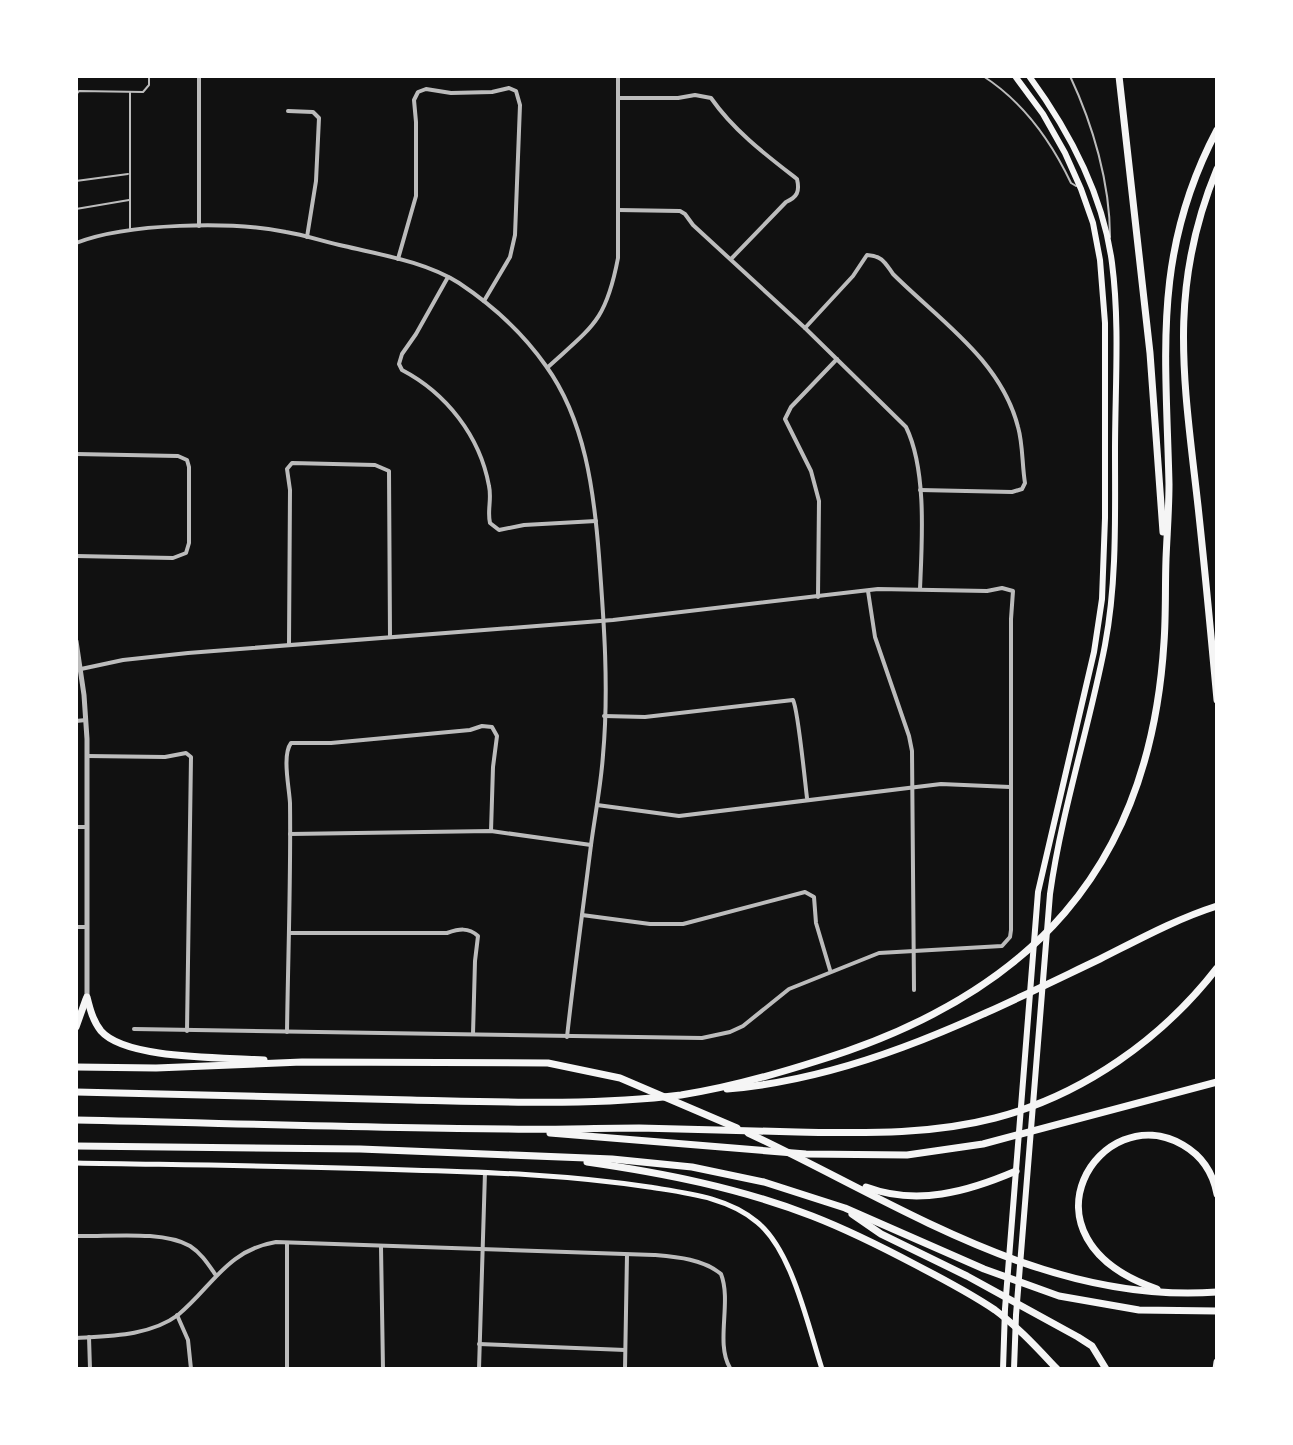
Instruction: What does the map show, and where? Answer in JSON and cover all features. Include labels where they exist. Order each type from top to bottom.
[{"type":"highway","points":[[1119,76],[1150,353],[1166,562]]},
{"type":"highway","points":[[704,1091],[873,1044],[969,996],[1037,944],[1066,912],[1104,859],[1131,800],[1150,743],[1162,675],[1169,491],[1166,308],[1175,246],[1196,174],[1217,130]]},
{"type":"highway","points":[[1217,169],[1200,213],[1186,272],[1182,340],[1217,700]]},
{"type":"highway","points":[[76,1092],[455,1101],[637,1099],[771,1086],[831,1072],[906,1048],[1217,906]]},
{"type":"highway","points":[[76,1120],[504,1129],[921,1131],[997,1117],[1057,1095],[1130,1052],[1194,995],[1217,968]]},
{"type":"highway","points":[[76,1027],[87,997]]},
{"type":"highway","points":[[87,997],[98,1027],[118,1044],[153,1053],[302,1062]]},
{"type":"highway","points":[[76,1067],[516,1061],[578,1067],[620,1078],[673,1099],[980,1246],[1044,1271],[1112,1287],[1171,1293],[1217,1292]]},
{"type":"highway","points":[[504,1129],[760,1151],[849,1156],[927,1153],[997,1140],[1217,1082]]},
{"type":"highway","points":[[1171,1293],[1140,1283],[1117,1271],[1089,1244],[1078,1209],[1087,1173],[1100,1156],[1126,1139],[1144,1136],[1164,1138],[1186,1147],[1204,1163],[1211,1173],[1217,1194]]},
{"type":"highway","points":[[76,1146],[360,1149],[642,1161],[714,1170],[764,1182],[845,1208],[984,1269],[1041,1290],[1121,1308],[1217,1311]]},
{"type":"highway","points":[[538,1156],[664,1175],[790,1208],[863,1237],[977,1298],[1015,1326],[1057,1369]]},
{"type":"highway","points":[[827,1172],[889,1196],[917,1198],[998,1179],[1016,1171]]},
{"type":"highway","points":[[845,1208],[881,1234],[1044,1317],[1092,1346],[1106,1369]]},
{"type":"highway","points":[[1216,1369],[1217,1362]]},
{"type":"main road","points":[[1014,1369],[1050,894],[1057,847],[1100,669],[1112,592],[1115,528],[1115,314],[1110,250],[1097,199],[1075,148],[1052,107],[1029,76]]},
{"type":"main road","points":[[1003,1369],[1038,892],[1094,652],[1104,564],[1104,292],[1093,223],[1065,153],[1017,77]]},
{"type":"main road","points":[[76,1163],[485,1172],[591,1178],[711,1199],[744,1212],[765,1229],[780,1250],[822,1369]]},
{"type":"street","points":[[199,76],[199,226]]},
{"type":"street","points":[[548,367],[594,326],[610,295],[618,258],[618,76]]},
{"type":"street","points":[[398,259],[416,196],[414,100],[418,92],[426,89],[451,93],[492,92],[509,88],[516,91],[520,105],[515,235],[510,257],[484,301]]},
{"type":"street","points":[[618,98],[695,95],[711,98],[724,117],[778,167],[797,179],[796,197],[786,202],[731,259]]},
{"type":"street","points":[[288,111],[313,112],[319,118],[316,181],[307,238]]},
{"type":"street","points":[[618,210],[680,211],[891,409],[906,427],[917,455],[920,589]]},
{"type":"street","points":[[76,243],[130,232],[199,226],[285,231],[398,259],[448,277],[484,301],[516,329],[548,367],[586,455],[596,521],[604,621],[603,755],[567,1037]]},
{"type":"street","points":[[805,328],[853,276],[867,255],[875,256],[885,261],[893,274],[982,358],[1009,401],[1019,430],[1025,483],[1022,489],[1012,492],[920,490]]},
{"type":"street","points":[[448,277],[399,364],[402,370],[415,375],[437,393],[467,431],[480,456],[489,485],[490,523],[499,530],[524,525],[596,521]]},
{"type":"street","points":[[818,597],[819,501],[811,471],[785,419],[791,407],[837,359]]},
{"type":"street","points":[[76,454],[178,456],[187,460],[189,543],[186,553],[173,558],[76,556]]},
{"type":"street","points":[[289,645],[290,490],[287,469],[292,463],[375,465],[389,471],[390,636]]},
{"type":"street","points":[[81,669],[160,655],[604,621],[868,590],[987,591],[1002,588],[1013,591],[1011,930],[1007,942],[996,947],[879,953],[789,989],[743,1026],[715,1036],[567,1037],[134,1029]]},
{"type":"street","points":[[868,590],[875,637],[909,736],[913,788],[914,990]]},
{"type":"street","points":[[76,641],[86,720],[87,997]]},
{"type":"street","points":[[604,716],[629,718],[793,700],[807,799]]},
{"type":"street","points":[[76,721],[86,720]]},
{"type":"street","points":[[287,1032],[290,834],[289,776],[285,756],[291,743],[412,736],[470,730],[487,725],[495,729],[497,736],[491,831]]},
{"type":"street","points":[[87,756],[165,757],[186,753],[191,757],[188,786],[187,1031]]},
{"type":"street","points":[[597,805],[679,816],[941,784],[1010,787]]},
{"type":"street","points":[[76,827],[86,827]]},
{"type":"street","points":[[290,834],[491,831],[591,845]]},
{"type":"street","points":[[582,915],[650,924],[683,924],[805,892],[814,897],[816,923],[830,971]]},
{"type":"street","points":[[76,927],[87,927]]},
{"type":"street","points":[[289,933],[472,931],[479,942],[475,961],[473,1034]]},
{"type":"street","points":[[479,1369],[485,1172]]},
{"type":"street","points":[[76,1236],[160,1237],[178,1241],[200,1255],[215,1274]]},
{"type":"street","points":[[287,1243],[287,1369]]},
{"type":"street","points":[[76,1338],[134,1333],[159,1325],[177,1315],[215,1274],[259,1245],[287,1243],[627,1255],[688,1259],[721,1274],[725,1292],[725,1356],[730,1368]]},
{"type":"street","points":[[381,1247],[383,1369]]},
{"type":"street","points":[[625,1369],[627,1255]]},
{"type":"street","points":[[177,1315],[188,1340],[191,1369]]},
{"type":"street","points":[[89,1337],[90,1369]]},
{"type":"street","points":[[479,1344],[625,1350]]},
{"type":"lane","points":[[76,95],[79,91],[143,92],[148,89],[149,76]]},
{"type":"lane","points":[[983,76],[1009,97],[1041,131],[1071,183],[1081,189]]},
{"type":"lane","points":[[1070,76],[1086,114],[1099,158],[1108,202],[1110,250]]},
{"type":"lane","points":[[130,92],[130,232]]},
{"type":"lane","points":[[76,181],[129,173]]},
{"type":"lane","points":[[76,209],[129,200]]}]
